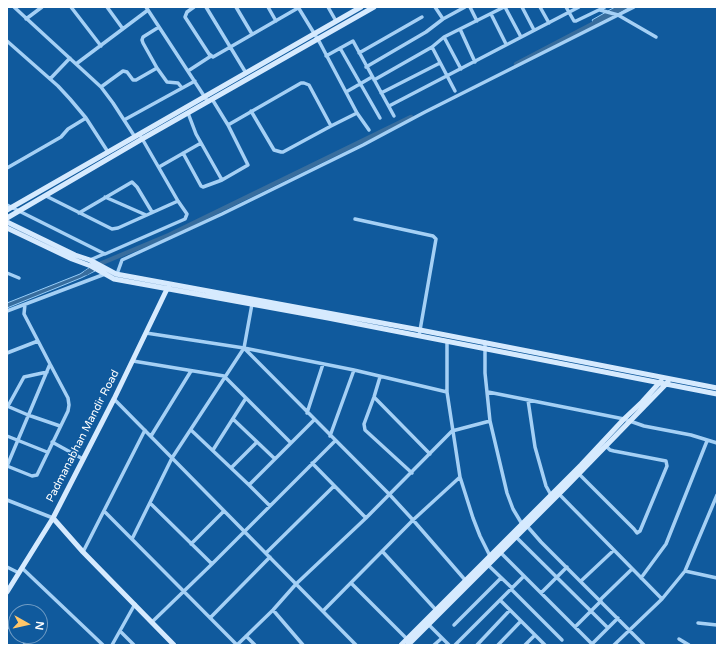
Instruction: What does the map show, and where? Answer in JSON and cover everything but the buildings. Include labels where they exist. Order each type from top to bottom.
[{"type":"street","points":[[14,7],[101,87],[124,120],[139,137],[187,214],[185,219],[105,254],[90,263]]},
{"type":"street","points":[[26,18],[42,7]]},
{"type":"street","points":[[71,7],[101,46]]},
{"type":"street","points":[[106,7],[122,29]]},
{"type":"street","points":[[194,7],[187,12],[185,17],[211,56]]},
{"type":"street","points":[[206,7],[246,73]]},
{"type":"street","points":[[236,7],[252,34]]},
{"type":"street","points":[[268,7],[276,21]]},
{"type":"street","points":[[328,7],[336,21]]},
{"type":"street","points":[[9,207],[108,152],[188,113],[246,73],[361,7]]},
{"type":"street","points":[[7,218],[46,196],[139,137],[374,7]]},
{"type":"street","points":[[435,7],[443,19]]},
{"type":"street","points":[[366,66],[426,32],[443,19],[465,7]]},
{"type":"street","points":[[470,7],[477,21]]},
{"type":"street","points":[[346,92],[432,48],[444,37],[504,7],[521,37]]},
{"type":"street","points":[[522,7],[534,30]]},
{"type":"street","points":[[540,7],[549,23]]},
{"type":"street","points":[[566,7],[574,21],[578,21],[605,7]]},
{"type":"street","points":[[388,106],[579,7]]},
{"type":"street","points":[[117,274],[122,260],[222,214],[330,161],[616,14],[634,7]]},
{"type":"street","points":[[188,71],[211,56],[215,56],[298,8],[369,130]]},
{"type":"street","points":[[76,64],[147,9],[188,71],[228,125],[248,165],[222,180],[204,187],[201,186],[183,153]]},
{"type":"street","points":[[600,10],[616,14],[656,37]]},
{"type":"street","points":[[491,14],[506,44]]},
{"type":"street","points":[[359,53],[422,17]]},
{"type":"street","points":[[159,27],[143,36],[143,43],[157,68],[168,82],[178,83],[182,88]]},
{"type":"street","points":[[460,30],[475,62]]},
{"type":"street","points":[[444,37],[460,69]]},
{"type":"street","points":[[7,41],[70,98],[86,118],[108,152]]},
{"type":"street","points":[[326,56],[353,41],[394,116]]},
{"type":"street","points":[[340,48],[380,118]]},
{"type":"street","points":[[432,48],[455,91]]},
{"type":"street","points":[[50,79],[70,58]]},
{"type":"street","points":[[381,93],[440,63]]},
{"type":"street","points":[[101,87],[123,71],[127,72],[133,80],[136,80],[157,68]]},
{"type":"street","points":[[124,120],[195,81]]},
{"type":"street","points":[[228,125],[301,83],[307,84],[331,126]]},
{"type":"street","points":[[251,111],[274,150],[277,152],[283,152],[358,113]]},
{"type":"street","points":[[188,113],[196,134],[222,180]]},
{"type":"street","points":[[7,168],[61,137],[68,129],[86,118]]},
{"type":"street","points":[[159,167],[201,143]]},
{"type":"street","points":[[79,213],[132,182],[137,187],[152,212]]},
{"type":"street","points":[[46,196],[112,229],[118,228],[178,201]]},
{"type":"street","points":[[106,197],[146,216]]},
{"type":"street","points":[[9,207],[105,254]]},
{"type":"street","points":[[355,219],[433,236],[436,239],[420,333]]},
{"type":"street","points":[[7,222],[75,255],[99,270],[168,287]]},
{"type":"street","points":[[7,228],[72,260],[90,263],[105,268],[114,279],[252,302],[717,387]]},
{"type":"street","points":[[7,273],[19,278]]},
{"type":"street","points":[[7,311],[108,273]]},
{"type":"street","name":"Padmanabhan Mandir Road","points":[[7,592],[53,518],[133,361],[168,287]]},
{"type":"street","points":[[132,539],[172,458],[224,376],[244,348],[252,302]]},
{"type":"street","points":[[25,304],[24,314],[68,398],[69,405],[68,411],[37,475],[32,476],[7,466],[50,364]]},
{"type":"street","points":[[146,333],[244,348],[354,370],[447,392]]},
{"type":"street","points":[[447,338],[447,392],[452,431],[460,477],[472,518],[480,536],[496,554],[524,576],[592,645],[618,618]]},
{"type":"street","points":[[7,353],[38,341]]},
{"type":"street","points":[[484,345],[717,394]]},
{"type":"street","points":[[484,345],[485,373],[490,421],[507,493],[513,509],[524,525],[581,580],[644,645]]},
{"type":"street","points":[[244,348],[390,495],[466,581]]},
{"type":"street","points":[[133,361],[224,376],[291,443]]},
{"type":"street","points":[[307,413],[323,364]]},
{"type":"street","points":[[330,436],[354,370]]},
{"type":"street","points":[[151,436],[191,371]]},
{"type":"street","points":[[47,372],[24,377],[8,406],[28,415],[60,426]]},
{"type":"street","points":[[380,377],[364,424],[365,430],[412,473]]},
{"type":"street","points":[[555,493],[579,474],[624,419],[665,377]]},
{"type":"street","points":[[408,645],[427,623],[488,565],[496,554],[555,493],[631,421],[672,379]]},
{"type":"street","points":[[488,392],[624,419],[644,426],[717,443]]},
{"type":"street","points":[[374,397],[430,454]]},
{"type":"street","points":[[213,450],[246,398]]},
{"type":"street","points":[[114,399],[356,645]]},
{"type":"street","points":[[528,400],[535,447],[546,486],[614,550],[662,599]]},
{"type":"street","points":[[233,419],[275,459]]},
{"type":"street","points":[[249,485],[314,420]]},
{"type":"street","points":[[104,511],[237,645],[273,610],[296,584],[390,495],[452,431],[490,421]]},
{"type":"street","points":[[83,552],[145,430]]},
{"type":"street","points":[[191,430],[270,506]]},
{"type":"street","points":[[7,436],[47,452]]},
{"type":"street","points":[[152,622],[335,441]]},
{"type":"street","points":[[641,578],[666,544],[707,441]]},
{"type":"street","points":[[52,442],[83,459]]},
{"type":"street","points":[[231,468],[257,442]]},
{"type":"street","points":[[579,474],[639,533],[667,466],[666,461],[610,450],[605,444]]},
{"type":"street","points":[[312,463],[366,518]]},
{"type":"street","points":[[323,611],[413,520],[460,477]]},
{"type":"street","points":[[266,553],[334,486]]},
{"type":"street","points":[[614,645],[662,599],[685,572],[717,495]]},
{"type":"street","points":[[7,500],[53,518],[83,552],[174,645]]},
{"type":"street","points":[[150,503],[212,564]]},
{"type":"street","points":[[191,544],[224,511]]},
{"type":"street","points":[[401,645],[407,638],[427,623],[436,610],[466,581],[516,537],[524,525]]},
{"type":"street","points":[[516,537],[608,628]]},
{"type":"street","points":[[581,580],[614,550]]},
{"type":"street","points":[[382,551],[436,610]]},
{"type":"street","points":[[210,618],[270,557]]},
{"type":"street","points":[[488,565],[562,640]]},
{"type":"street","points":[[7,567],[19,573]]},
{"type":"street","points":[[541,593],[556,576],[567,567]]},
{"type":"street","points":[[22,568],[103,645]]},
{"type":"street","points":[[575,627],[632,569]]},
{"type":"street","points":[[685,572],[717,578]]},
{"type":"street","points":[[455,645],[524,576]]},
{"type":"street","points":[[454,624],[501,578]]},
{"type":"street","points":[[351,583],[407,638]]},
{"type":"street","points":[[500,600],[545,645]]},
{"type":"street","points":[[112,645],[135,604]]},
{"type":"street","points":[[273,610],[303,645]]},
{"type":"street","points":[[477,645],[510,610]]},
{"type":"street","points":[[498,645],[521,621]]},
{"type":"street","points":[[698,622],[717,625]]},
{"type":"street","points":[[427,623],[449,645]]},
{"type":"street","points":[[120,631],[134,645]]},
{"type":"street","points":[[525,645],[535,635]]},
{"type":"street","points":[[246,636],[255,645]]},
{"type":"street","points":[[434,645],[442,638]]},
{"type":"street","points":[[679,639],[689,645]]},
{"type":"water","points":[[615,7],[630,7],[601,24],[595,25],[592,20]]},
{"type":"water","points":[[89,268],[95,271],[7,308],[7,303],[80,274]]},
{"type":"waterway","points":[[516,64],[600,20]]},
{"type":"waterway","points":[[86,273],[102,263],[169,235],[411,117]]}]
